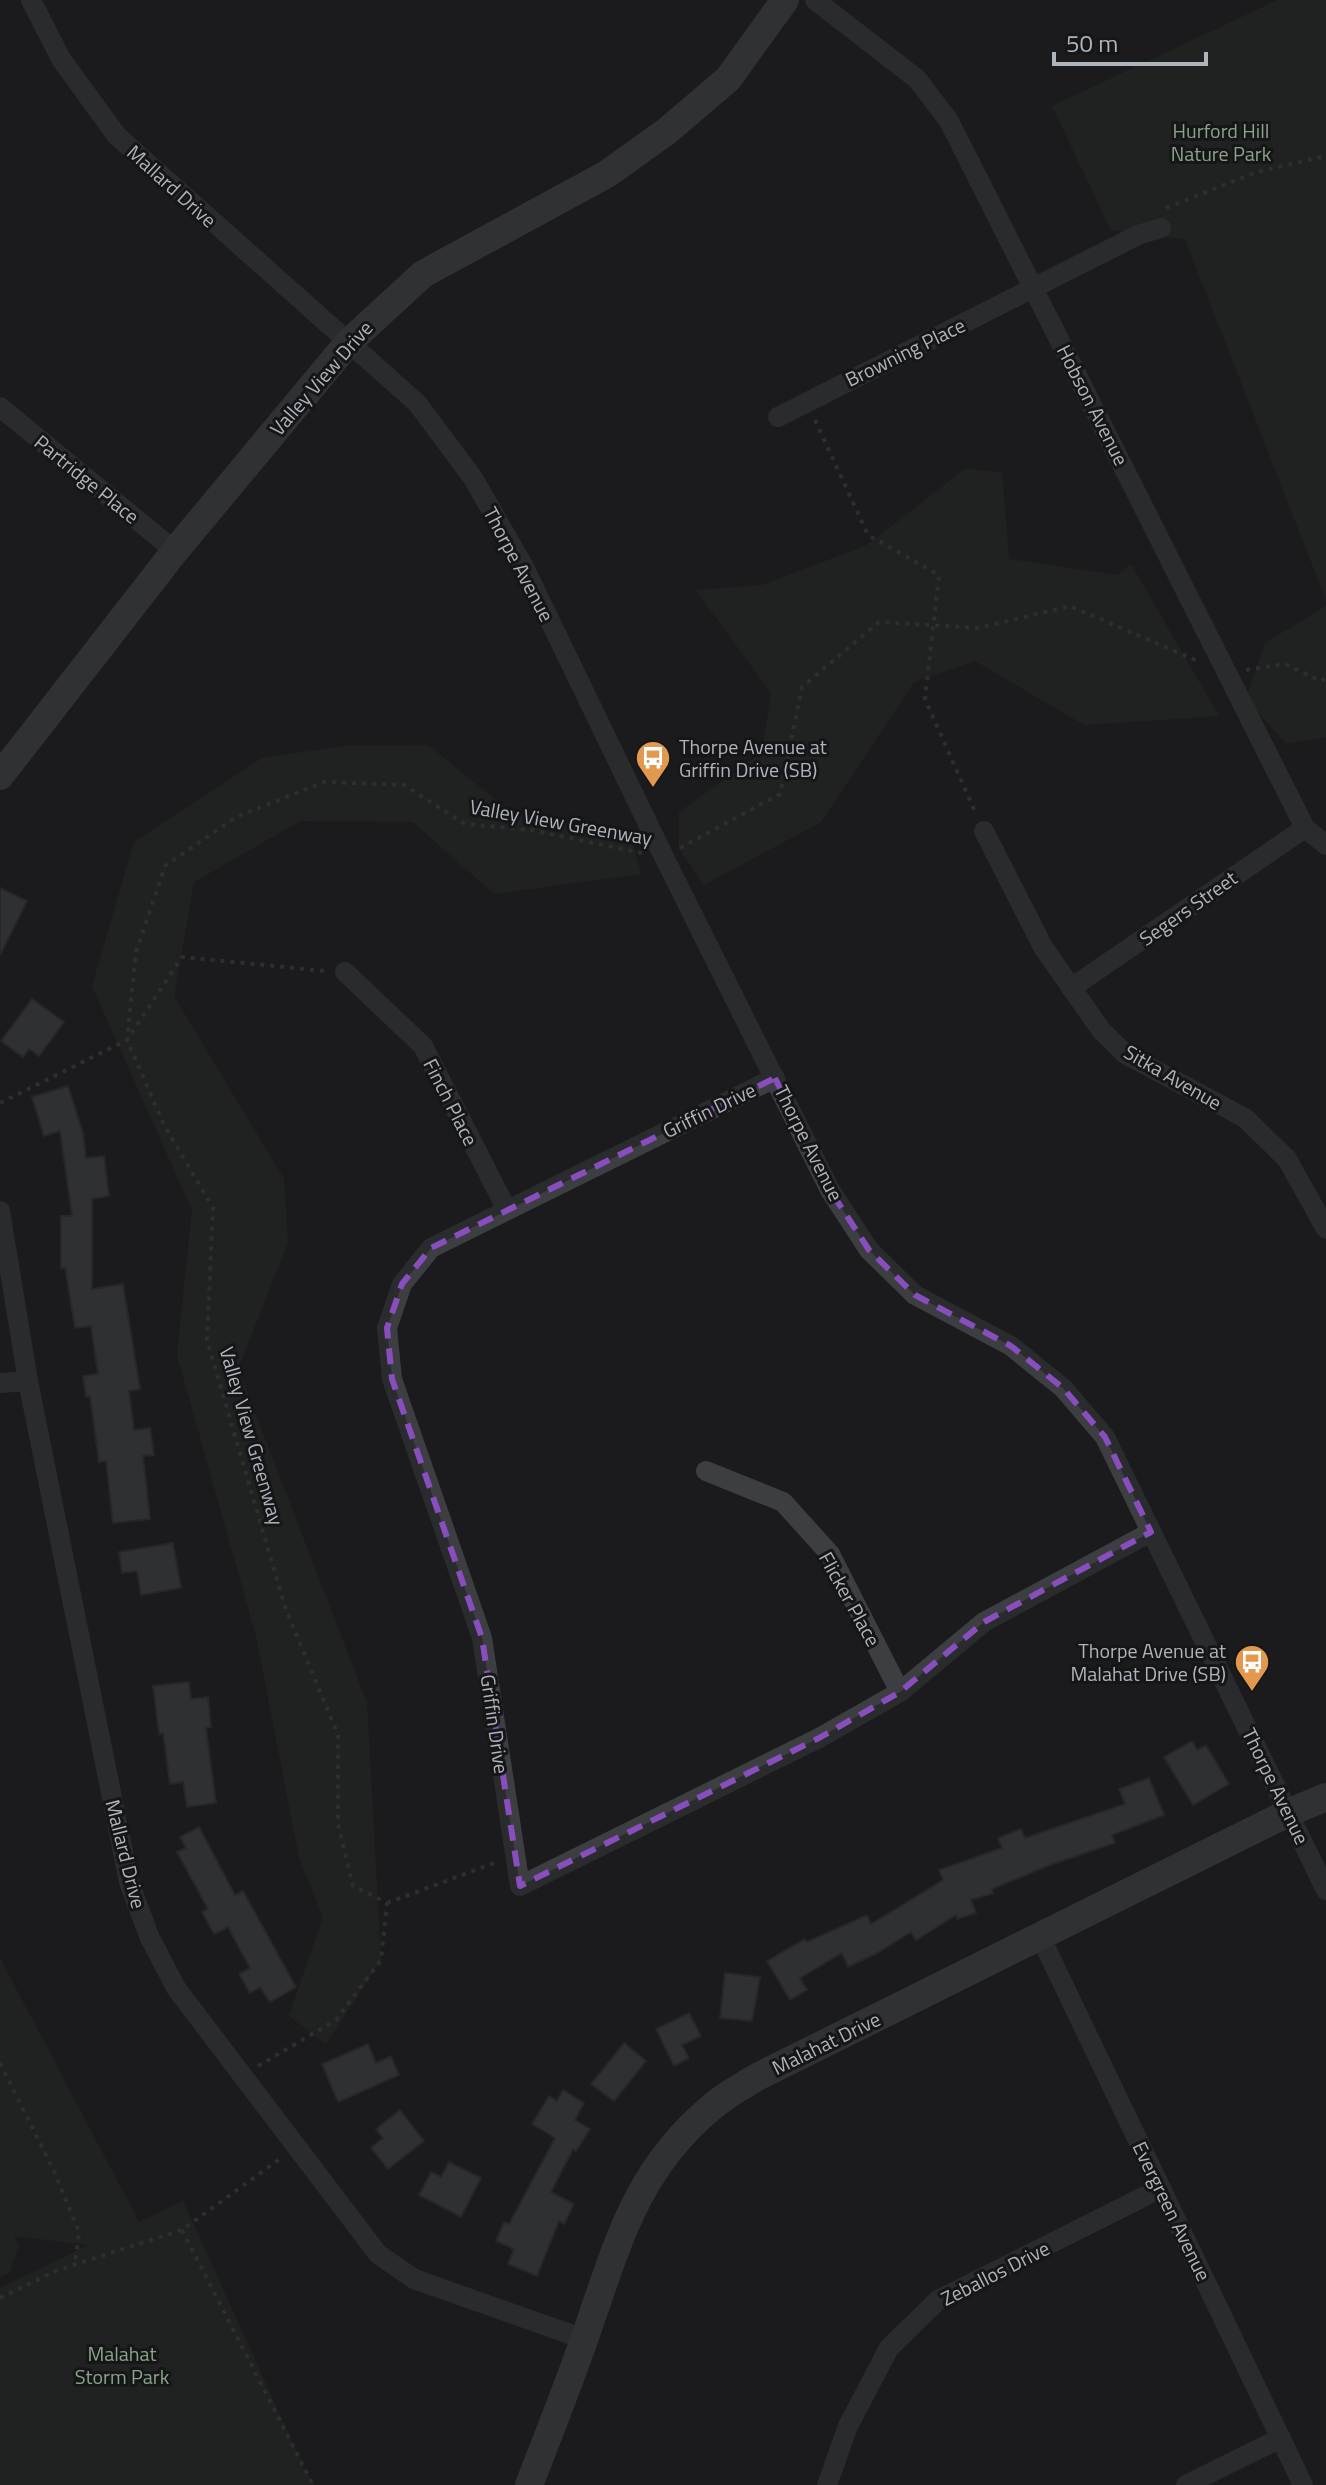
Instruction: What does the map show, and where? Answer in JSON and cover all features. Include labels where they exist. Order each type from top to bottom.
[{"type":"street","name":"Mallard Drive","points":[[31,0],[61,59],[117,136],[348,343]]},
{"type":"street","name":"Valley View Drive","points":[[0,776],[175,551],[348,343],[423,274],[607,174],[667,131],[728,79],[785,0]]},
{"type":"street","name":"Hobson Avenue","points":[[815,0],[917,79],[949,121],[1305,828],[1326,845]]},
{"type":"street","name":"Browning Place","points":[[778,417],[1138,235],[1161,228]]},
{"type":"street","name":"Thorpe Avenue","points":[[348,343],[417,403],[473,478],[524,567],[830,1190],[869,1250],[915,1295],[1011,1346],[1063,1388],[1105,1437],[1326,1890]]},
{"type":"street","name":"Partridge Place","points":[[0,407],[175,551]]},
{"type":"street","name":"Segers Street","points":[[1071,988],[1305,828]]},
{"type":"street","name":"Sitka Avenue","points":[[984,831],[1043,947],[1101,1030],[1125,1054],[1245,1118],[1287,1159],[1326,1229]]},
{"type":"street","name":"Finch Place","points":[[345,972],[423,1046],[507,1210]]},
{"type":"street","name":"Griffin Drive","points":[[775,1078],[431,1248],[402,1284],[387,1328],[392,1379],[482,1638],[520,1886],[819,1738],[900,1692],[984,1622],[1151,1532]]},
{"type":"street","name":"Mallard Drive","points":[[0,1211],[28,1381],[129,1882],[149,1936],[176,1988],[378,2254],[414,2279],[584,2339]]},
{"type":"street","points":[[0,1383],[28,1381]]},
{"type":"street","name":"Flicker Place","points":[[706,1471],[783,1502],[830,1554],[900,1692]]},
{"type":"street","name":"Malahat Drive","points":[[529,2485],[622,2229],[641,2190],[665,2155],[706,2112],[759,2076],[1288,1813],[1326,1797]]},
{"type":"street","name":"Evergreen Avenue","points":[[1041,1938],[1303,2485]]},
{"type":"street","name":"Zeballos Drive","points":[[827,2485],[848,2426],[889,2348],[938,2300],[1161,2188]]},
{"type":"street","points":[[1186,2485],[1281,2438]]},
{"type":"path","points":[[1161,228],[1160,218],[1164,209],[1257,172],[1326,156]]},
{"type":"path","points":[[806,401],[868,535],[939,575],[925,699],[984,831]]},
{"type":"path","name":"Valley View Greenway","points":[[387,1903],[353,1886],[338,1824],[338,1735],[285,1607],[207,1340],[213,1208],[164,1125],[127,1040],[136,952],[165,866],[236,817],[324,782],[404,785],[465,824],[531,830],[664,857],[780,794],[802,687],[879,622],[979,628],[1070,606],[1227,674]]},
{"type":"path","points":[[1227,674],[1285,664],[1321,681],[1326,678]]},
{"type":"path","points":[[0,1103],[127,1040],[182,957],[345,972]]},
{"type":"path","points":[[242,2075],[336,2020],[381,1960],[387,1903],[514,1856]]},
{"type":"path","points":[[0,2063],[54,2171],[79,2232],[75,2265]]},
{"type":"path","points":[[0,2298],[58,2270],[182,2230],[296,2147]]},
{"type":"path","points":[[182,2230],[313,2485]]},
{"type":"highlighted area","points":[[775,1078],[830,1190],[869,1250],[915,1295],[1011,1346],[1063,1388],[1105,1437],[1151,1532],[984,1622],[900,1692],[819,1738],[520,1886],[482,1638],[392,1379],[387,1328],[402,1284],[431,1248]]},
{"type":"green space","name":"Hurford Hill Nature Park","points":[[1278,0],[1326,0],[1326,600],[1185,239],[1111,230],[1052,106]]},
{"type":"green space","points":[[966,468],[1002,473],[1009,559],[1117,575],[1131,564],[1219,716],[1084,725],[975,661],[914,682],[821,822],[704,885],[679,849],[679,812],[762,753],[771,693],[696,590],[763,585],[867,545]]},
{"type":"green space","points":[[1326,606],[1326,737],[1286,744],[1246,698],[1265,643]]},
{"type":"green space","points":[[428,745],[508,810],[629,830],[641,874],[494,894],[413,822],[300,821],[194,882],[174,996],[284,1179],[288,1242],[238,1369],[367,1703],[381,1960],[326,2044],[289,2016],[323,1917],[299,1857],[256,1636],[177,1355],[192,1210],[92,986],[134,842],[262,758],[345,746]]},
{"type":"green space","name":"Malahat Storm Park","points":[[0,1958],[139,2222],[183,2201],[314,2485],[0,2485],[0,2288],[89,2245],[14,2236],[19,2245],[9,2273],[0,2277]]},
{"type":"building","points":[[0,888],[27,901],[0,955]]},
{"type":"building","points":[[32,999],[64,1022],[39,1056],[29,1049],[23,1057],[1,1041]]},
{"type":"building","points":[[68,1086],[83,1133],[86,1158],[104,1156],[109,1196],[92,1199],[92,1289],[123,1284],[140,1389],[129,1391],[134,1430],[150,1428],[154,1455],[143,1456],[150,1519],[113,1523],[106,1461],[99,1462],[90,1396],[86,1397],[83,1376],[98,1374],[91,1326],[75,1328],[65,1268],[61,1268],[61,1216],[72,1216],[60,1131],[44,1136],[32,1097]]},
{"type":"building","points":[[173,1543],[181,1588],[141,1595],[137,1571],[122,1573],[119,1552]]},
{"type":"building","points":[[189,1682],[191,1699],[208,1697],[211,1727],[206,1728],[216,1803],[187,1807],[183,1782],[170,1784],[153,1686]]},
{"type":"building","points":[[1192,1741],[1197,1750],[1206,1745],[1229,1784],[1193,1805],[1164,1757]]},
{"type":"building","points":[[1149,1778],[1164,1815],[1112,1835],[1115,1843],[992,1889],[993,1893],[971,1900],[976,1913],[957,1919],[956,1915],[916,1940],[911,1932],[848,1967],[842,1953],[800,1978],[807,1990],[790,2000],[767,1961],[805,1939],[807,1942],[867,1915],[871,1924],[943,1880],[939,1870],[1002,1848],[998,1838],[1021,1829],[1025,1838],[1125,1804],[1119,1789]]},
{"type":"building","points":[[199,1827],[235,1895],[243,1891],[296,1987],[270,2002],[260,1987],[250,1993],[239,1974],[250,1968],[228,1927],[214,1934],[202,1912],[208,1909],[177,1852],[186,1848],[180,1837]]},
{"type":"building","points":[[725,1973],[760,1977],[752,2021],[720,2018]]},
{"type":"building","points":[[689,2013],[701,2036],[682,2045],[689,2058],[674,2066],[656,2029]]},
{"type":"building","points":[[624,2043],[646,2061],[614,2101],[591,2084]]},
{"type":"building","points":[[368,2044],[376,2063],[391,2056],[399,2075],[338,2102],[322,2064]]},
{"type":"building","points":[[563,2090],[584,2103],[575,2120],[590,2129],[576,2151],[573,2149],[551,2192],[574,2204],[564,2224],[559,2221],[537,2276],[508,2264],[514,2249],[496,2241],[504,2222],[509,2224],[555,2138],[532,2124],[549,2096],[557,2101]]},
{"type":"building","points":[[400,2110],[424,2141],[388,2169],[371,2148],[383,2138],[376,2129]]},
{"type":"building","points":[[449,2162],[481,2178],[461,2217],[419,2195],[431,2172],[441,2177]]},
{"type":"place","name":"Thorpe Avenue at Griffin Drive (SB)","points":[[653,789]]},
{"type":"place","name":"Thorpe Avenue at Malahat Drive (SB)","points":[[1252,1693]]}]
